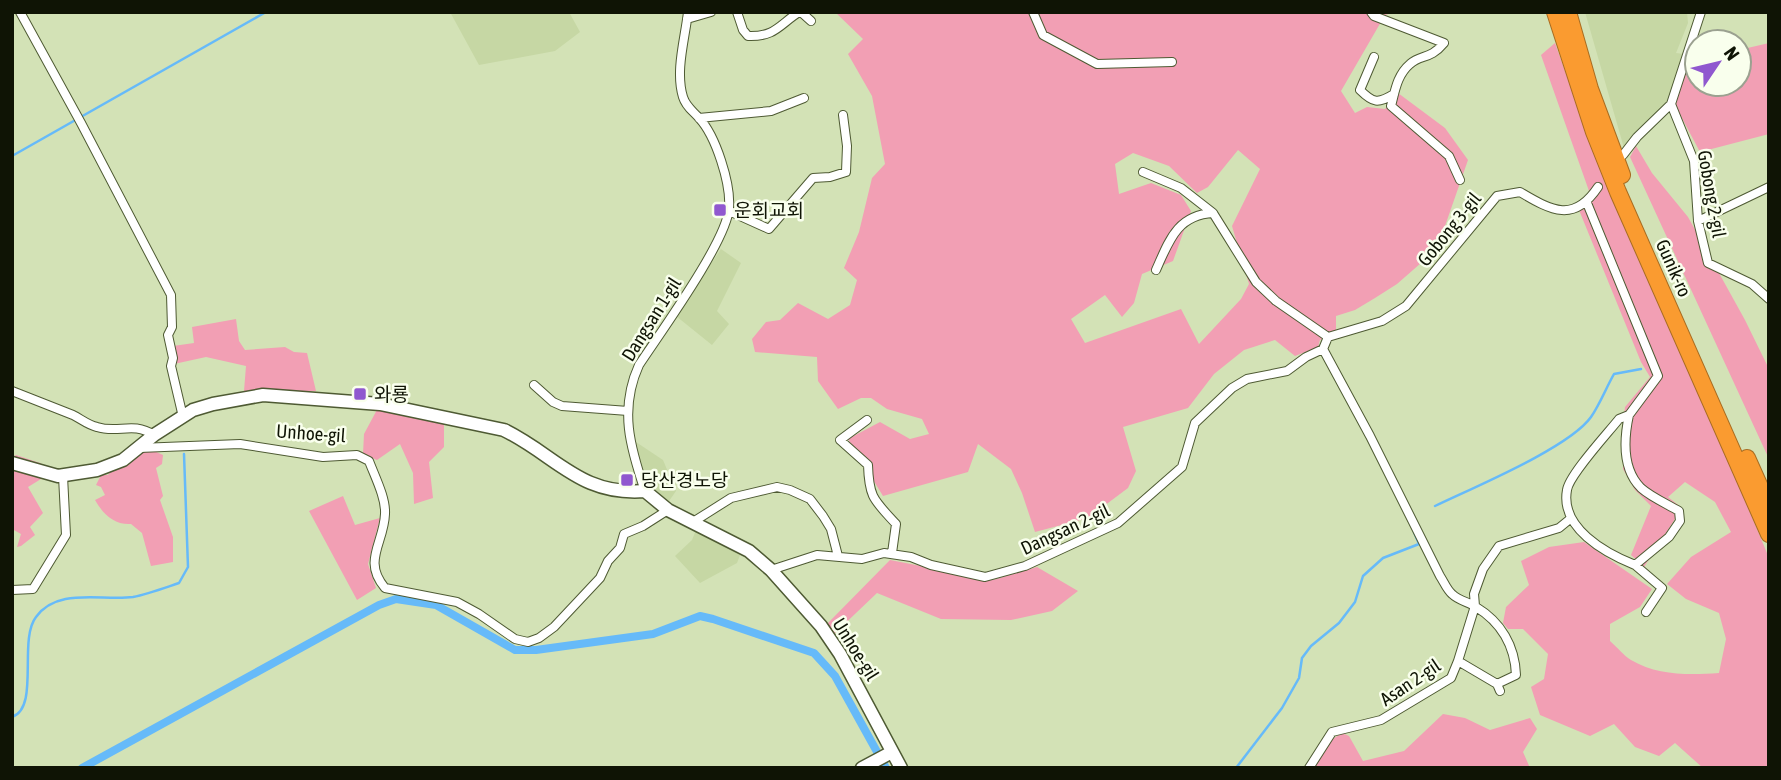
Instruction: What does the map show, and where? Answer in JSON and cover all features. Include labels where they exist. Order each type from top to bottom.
[{"type":"highway","name":"Gunik-ro","points":[[1555,12],[1571,66],[1618,192],[1769,534]]},
{"type":"highway","name":"Gunik-ro","points":[[1568,12],[1590,89],[1622,174],[1769,507]]},
{"type":"street","points":[[20,12],[171,295],[172,327],[168,335],[173,358],[171,366],[183,417]]},
{"type":"street","points":[[687,15],[710,12]]},
{"type":"street","points":[[737,12],[748,36],[762,37],[775,32],[800,12],[811,21]]},
{"type":"street","points":[[1033,12],[1043,35],[1097,64],[1172,62]]},
{"type":"street","points":[[1371,12],[1374,16],[1444,43],[1434,55],[1411,63],[1397,81],[1391,106],[1449,156],[1460,180]]},
{"type":"street","points":[[1623,155],[1671,104],[1700,12]]},
{"type":"street","name":"Dangsan 1-gil","points":[[645,491],[631,441],[628,391],[639,365],[720,236],[729,211],[729,190],[724,169],[707,130],[690,111],[683,97],[680,74],[687,15]]},
{"type":"street","points":[[1374,57],[1360,90],[1373,102],[1381,103],[1394,94]]},
{"type":"street","points":[[699,118],[771,111],[804,98]]},
{"type":"street","name":"Gobong 2-gil","points":[[1671,104],[1695,161],[1698,221],[1708,264],[1752,284],[1769,299]]},
{"type":"street","points":[[729,211],[769,229],[813,178],[846,172],[847,146],[843,115]]},
{"type":"street","points":[[1143,172],[1181,188],[1213,213],[1256,282],[1276,301],[1328,337],[1323,349],[1440,576],[1451,593],[1463,602],[1475,606]]},
{"type":"street","points":[[1598,187],[1587,203],[1658,376],[1629,415],[1626,433],[1627,460],[1633,478],[1643,490],[1679,511],[1680,521],[1669,537],[1635,565]]},
{"type":"street","points":[[1698,221],[1769,187]]},
{"type":"street","name":"Gobong 3-gil","points":[[1328,337],[1382,321],[1406,306],[1497,197],[1520,192],[1560,212],[1587,203]]},
{"type":"street","points":[[1156,270],[1172,233],[1198,214],[1213,213]]},
{"type":"street","name":"Dangsan 2-gil","points":[[771,570],[817,555],[862,559],[884,553],[911,557],[931,565],[985,577],[1025,566],[1118,523],[1182,467],[1195,423],[1232,388],[1247,379],[1287,371],[1323,349]]},
{"type":"street","points":[[534,385],[562,406],[628,411]]},
{"type":"street","points":[[12,391],[77,417],[92,426],[105,430],[142,428],[154,435]]},
{"type":"street","name":"Unhoe-gil","points":[[12,463],[47,475],[82,474],[110,466],[193,410],[263,395],[404,407],[504,430],[522,439],[565,471],[599,488],[626,493],[645,491],[668,510],[749,551],[771,570],[821,626],[841,654],[890,753],[901,768]]},
{"type":"street","points":[[1629,415],[1619,419],[1566,489],[1570,519],[1590,539],[1614,557],[1635,565],[1662,588],[1646,612]]},
{"type":"street","points":[[867,420],[840,440],[868,465],[869,488],[873,498],[895,524],[892,554]]},
{"type":"street","name":"Unhoe-gil","points":[[139,448],[240,444],[323,457],[363,458],[369,461],[386,511],[374,564],[378,579],[385,588],[457,603],[479,614],[515,639],[527,642],[539,638],[554,627],[600,578],[608,561],[620,548],[624,534],[668,510]]},
{"type":"street","points":[[12,590],[33,589],[66,535],[63,476]]},
{"type":"street","points":[[692,523],[731,498],[777,487],[790,489],[810,499],[823,516],[831,529],[838,556]]},
{"type":"street","name":"Asan 2-gil","points":[[1310,768],[1332,732],[1381,720],[1451,678],[1475,606],[1474,594],[1483,569],[1499,546],[1559,528],[1570,519]]},
{"type":"street","name":"Asan 2-gil","points":[[1458,661],[1499,688],[1516,675],[1516,662],[1509,642],[1496,623],[1475,606]]},
{"type":"street","points":[[862,768],[890,753]]},
{"type":"shaded area","points":[[450,12],[569,12],[580,32],[555,51],[479,65]]},
{"type":"shaded area","points":[[835,12],[1395,12],[1385,15],[1341,91],[1355,113],[1367,107],[1385,109],[1398,93],[1445,128],[1468,160],[1437,249],[1397,284],[1355,310],[1336,316],[1336,331],[1320,340],[1318,347],[1295,356],[1275,340],[1244,350],[1214,374],[1188,408],[1123,427],[1136,471],[1128,488],[1088,518],[1035,532],[1011,469],[978,444],[968,472],[883,496],[848,439],[880,422],[910,439],[929,434],[922,419],[887,409],[871,398],[861,398],[838,409],[818,381],[817,357],[755,352],[752,339],[766,322],[780,320],[798,303],[828,319],[850,305],[857,280],[844,268],[859,232],[872,178],[885,164],[872,96],[848,54],[863,39]],"holes":[[[1238,150],[1260,169],[1232,226],[1249,284],[1241,299],[1199,344],[1181,309],[1085,343],[1071,319],[1105,295],[1122,317],[1134,303],[1142,274],[1173,261],[1191,211],[1181,195],[1151,183],[1119,194],[1115,164],[1133,153],[1169,166],[1197,193],[1208,187]]]},
{"type":"shaded area","points":[[1585,12],[1687,12],[1688,23],[1686,28],[1683,28],[1676,53],[1683,54],[1683,57],[1667,102],[1624,148]]},
{"type":"shaded area","points":[[1555,43],[1625,229],[1769,558],[1769,768],[1703,768],[1675,743],[1659,756],[1635,747],[1614,724],[1590,736],[1540,715],[1531,687],[1544,679],[1548,654],[1523,629],[1508,629],[1503,623],[1506,607],[1529,585],[1521,561],[1549,547],[1584,542],[1652,589],[1640,607],[1610,624],[1610,641],[1628,658],[1663,672],[1719,673],[1726,639],[1719,613],[1686,599],[1667,584],[1691,557],[1731,532],[1715,502],[1685,482],[1668,497],[1682,508],[1644,567],[1631,555],[1651,506],[1635,490],[1623,469],[1623,423],[1625,407],[1650,377],[1641,362],[1579,210],[1589,191],[1541,55]]},
{"type":"shaded area","points":[[1769,43],[1769,134],[1700,152],[1675,105],[1683,78],[1683,98],[1753,98],[1753,47]]},
{"type":"shaded area","points":[[1636,146],[1652,173],[1688,217],[1769,369],[1769,459],[1630,157]]},
{"type":"shaded area","points":[[721,249],[741,263],[717,311],[729,324],[712,345],[676,316]]},
{"type":"shaded area","points":[[236,319],[239,341],[245,350],[285,347],[294,352],[307,353],[316,391],[244,391],[246,366],[206,357],[174,364],[173,346],[194,343],[192,327]]},
{"type":"shaded area","points":[[379,406],[444,420],[444,447],[429,462],[433,498],[414,504],[413,473],[400,444],[377,460],[363,454],[364,434]]},
{"type":"shaded area","points":[[636,442],[663,460],[676,491],[667,504],[651,488],[640,466]]},
{"type":"shaded area","points":[[154,451],[163,455],[162,464],[156,468],[163,496],[160,500],[173,537],[173,562],[151,566],[142,533],[131,524],[119,523],[110,518],[95,500],[105,495],[101,487],[96,485],[101,475],[108,475],[115,466],[122,468],[129,460],[143,452]]},
{"type":"shaded area","points":[[16,455],[40,463],[48,469],[41,479],[28,487],[43,513],[30,527],[35,535],[17,547],[21,534],[12,529],[12,458]]},
{"type":"shaded area","points":[[343,496],[355,525],[380,518],[368,564],[376,588],[357,600],[309,511]]},
{"type":"shaded area","points":[[696,530],[740,555],[737,563],[700,583],[675,556],[692,540]]},
{"type":"shaded area","points":[[890,560],[993,580],[1037,567],[1078,591],[1052,611],[1011,620],[941,619],[877,593],[834,634],[827,624]]},
{"type":"shaded area","points":[[1443,714],[1465,718],[1490,730],[1530,718],[1537,729],[1523,752],[1530,768],[1313,768],[1328,742],[1342,733],[1349,736],[1363,761],[1404,751]]},
{"type":"waterway","points":[[12,156],[266,12]]},
{"type":"waterway","points":[[1435,506],[1519,466],[1563,441],[1591,417],[1614,374],[1641,369]]},
{"type":"waterway","points":[[12,717],[20,711],[25,701],[31,628],[36,617],[45,608],[56,602],[80,597],[133,597],[179,583],[188,567],[184,454]]},
{"type":"waterway","points":[[1236,768],[1282,708],[1299,678],[1302,658],[1311,646],[1339,623],[1355,602],[1363,576],[1383,558],[1419,544],[1414,532]]},
{"type":"waterway","points":[[82,768],[379,605],[396,599],[436,605],[515,650],[536,650],[653,634],[700,616],[814,653],[835,676],[886,768]]},
{"type":"place","name":"운회교회","points":[[720,210]]},
{"type":"place","name":"와룡","points":[[360,394]]},
{"type":"place","name":"당산경노당","points":[[627,480]]}]
